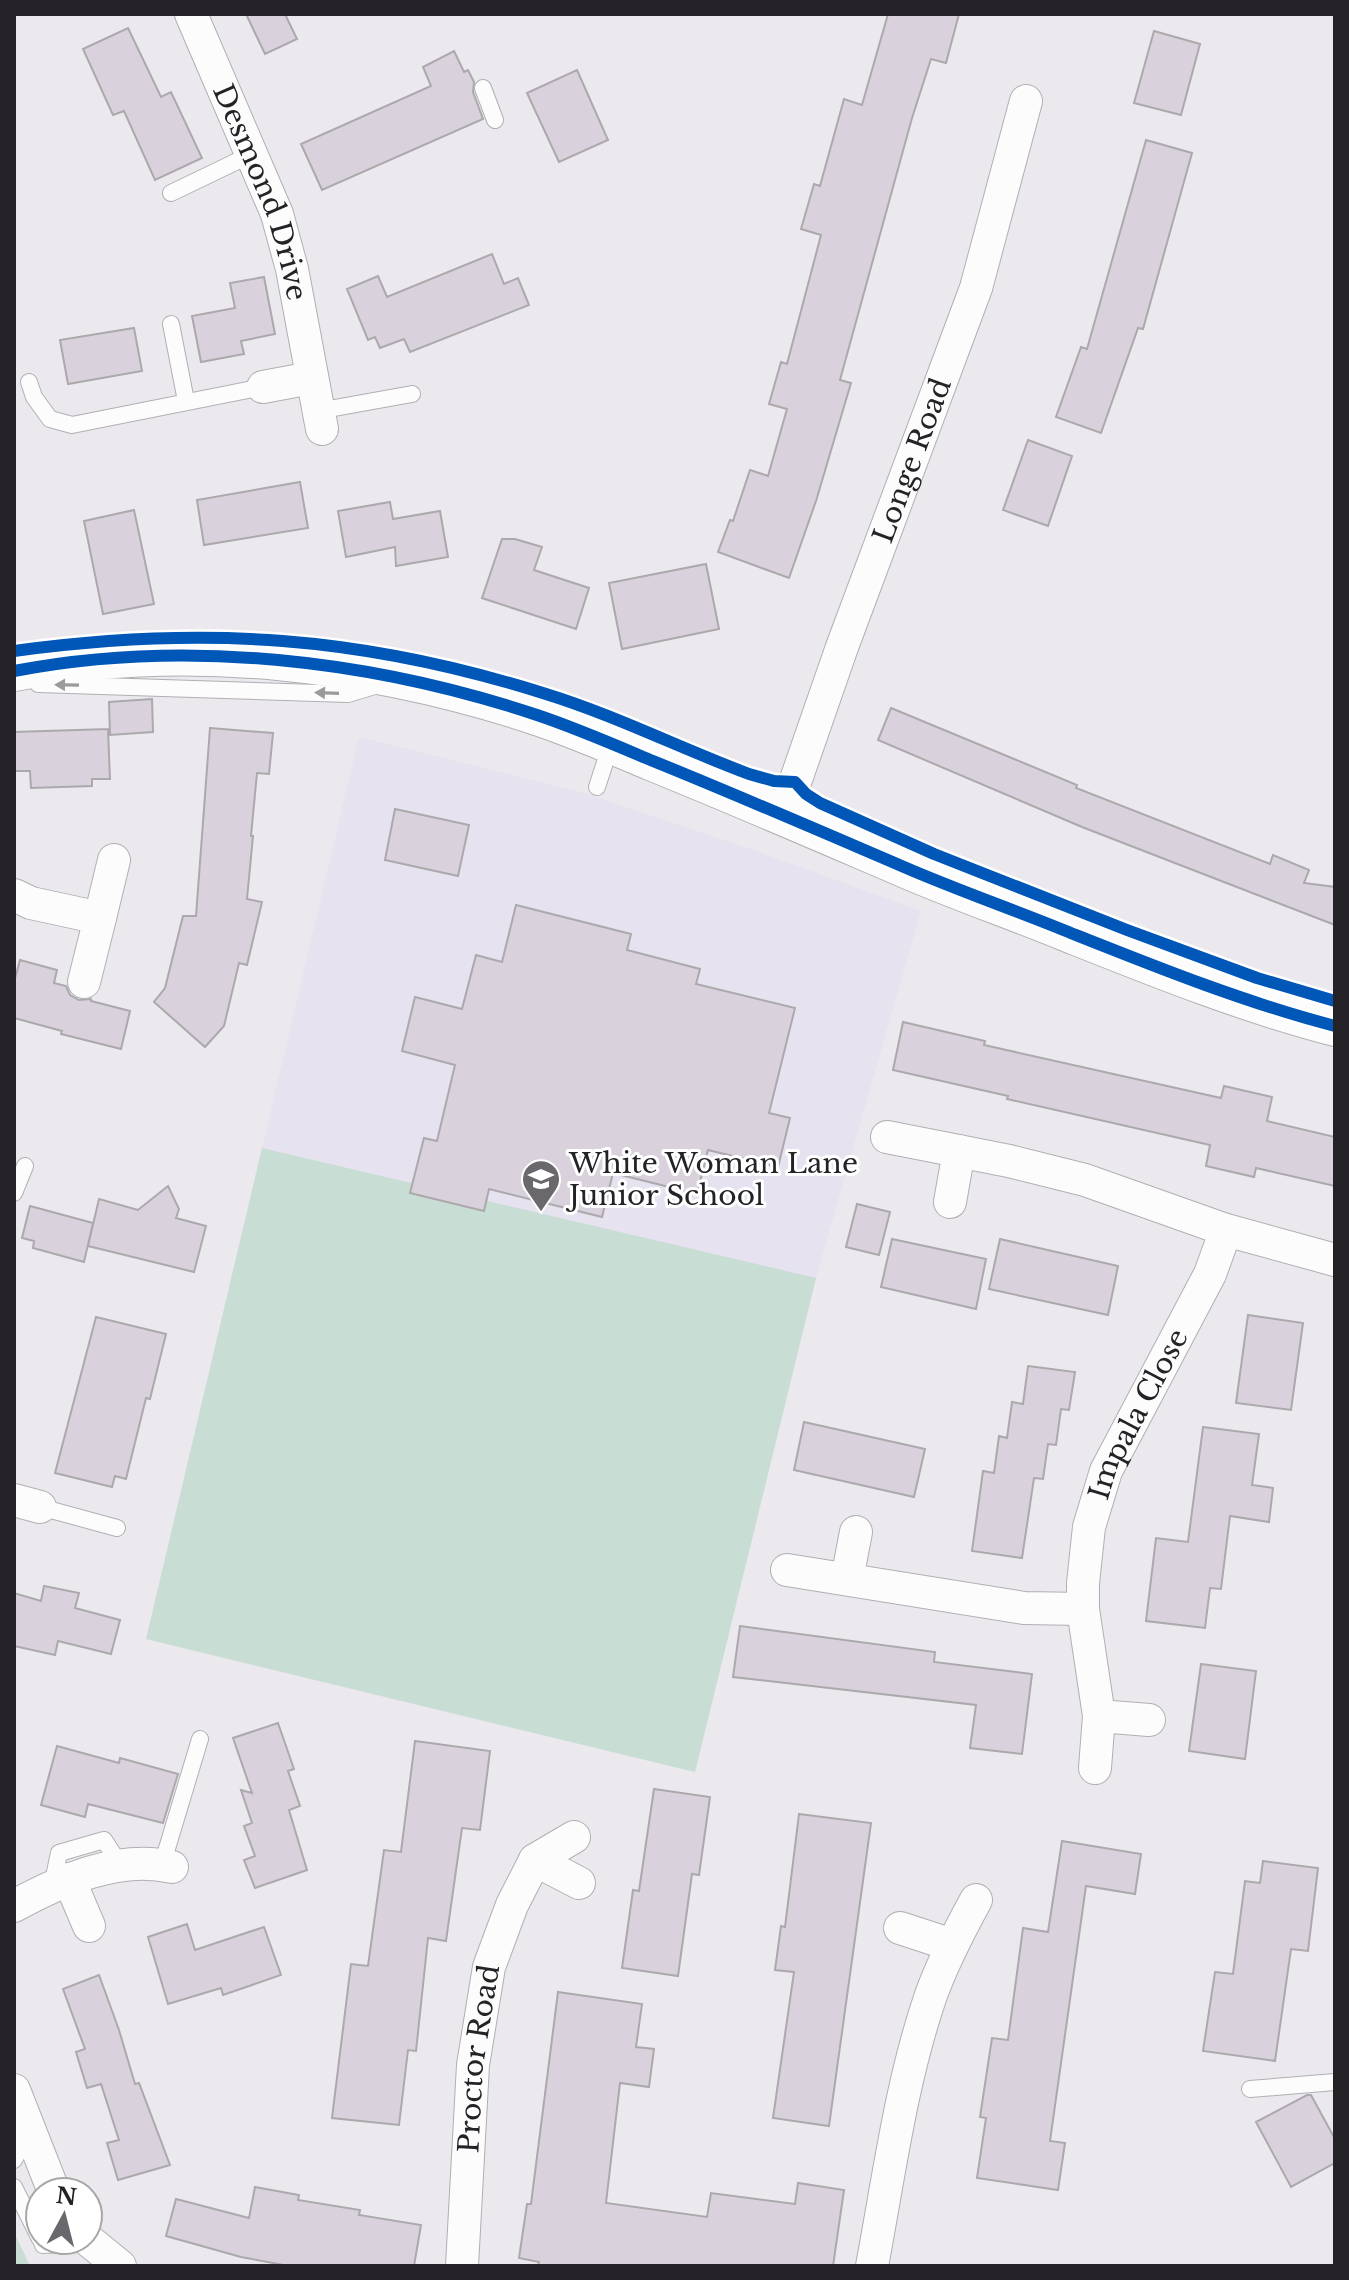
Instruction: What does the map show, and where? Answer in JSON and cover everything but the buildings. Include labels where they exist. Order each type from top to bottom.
[{"type":"street","name":"Desmond Drive","points":[[191,14],[277,214],[292,269],[320,420]]},
{"type":"street","name":"Longe Road","points":[[784,814],[842,647],[976,288],[1026,101]]},
{"type":"street","points":[[263,387],[311,378]]},
{"type":"street","points":[[14,671],[77,662],[185,656],[257,659],[402,678],[516,708],[1161,969],[1335,1026]]},
{"type":"street","points":[[84,982],[114,860]]},
{"type":"street","points":[[14,895],[31,903],[100,918]]},
{"type":"street","points":[[887,1137],[1085,1180],[1226,1230],[1335,1260]]},
{"type":"street","points":[[950,1202],[959,1151]]},
{"type":"street","name":"Impala Close","points":[[1095,1768],[1099,1716],[1083,1609],[1089,1527],[1106,1471],[1210,1274],[1226,1230]]},
{"type":"street","points":[[847,1579],[856,1532]]},
{"type":"street","points":[[787,1570],[1024,1608],[1083,1609]]},
{"type":"street","points":[[1099,1716],[1149,1720]]},
{"type":"street","points":[[535,1860],[574,1837]]},
{"type":"street","points":[[535,1860],[579,1883]]},
{"type":"street","name":"Proctor Road","points":[[462,2266],[473,2065],[489,1967],[512,1905],[535,1860]]},
{"type":"street","points":[[14,1906],[61,1882],[121,1866],[167,1866]]},
{"type":"street","points":[[61,1882],[89,1926]]},
{"type":"street","points":[[872,2266],[914,2051],[932,1993],[952,1945],[976,1900]]},
{"type":"street","points":[[900,1928],[952,1945]]},
{"type":"street","points":[[14,2090],[48,2176]]},
{"type":"street","points":[[104,2253],[120,2266]]},
{"type":"lane","points":[[483,88],[495,120]]},
{"type":"lane","points":[[171,193],[252,154]]},
{"type":"lane","points":[[171,324],[186,401]]},
{"type":"lane","points":[[29,382],[34,397],[50,419],[72,425],[263,387]]},
{"type":"lane","points":[[320,420],[412,394]]},
{"type":"lane","points":[[14,684],[348,694],[402,678]]},
{"type":"lane","points":[[597,787],[611,744]]},
{"type":"lane","points":[[14,1193],[25,1166]]},
{"type":"lane","points":[[27,1503],[117,1528]]},
{"type":"lane","points":[[167,1866],[200,1739]]},
{"type":"lane","points":[[1250,2089],[1335,2082]]},
{"type":"lane","points":[[14,2160],[30,2131]]},
{"type":"lane","points":[[14,2187],[24,2207]]},
{"type":"shaded area","name":"White Woman Lane Junior School","points":[[359,737],[581,792],[921,911],[816,1278],[695,1772],[146,1639]]},
{"type":"green space","points":[[262,1148],[816,1278],[695,1772],[146,1639]]},
{"type":"green space","points":[[14,2232],[30,2266],[14,2266]]},
{"type":"cycle path","points":[[14,651],[152,639],[283,641],[347,648],[478,674],[571,702],[749,774],[774,781],[795,782],[820,803],[934,854],[1257,978],[1335,1001]]},
{"type":"cycle path","points":[[14,671],[79,661],[145,656],[212,656],[344,668],[474,696],[581,731],[924,875],[1166,970],[1233,995],[1335,1026]]},
{"type":"place","name":"White Woman Lane Junior School","points":[[541,1213]]}]
